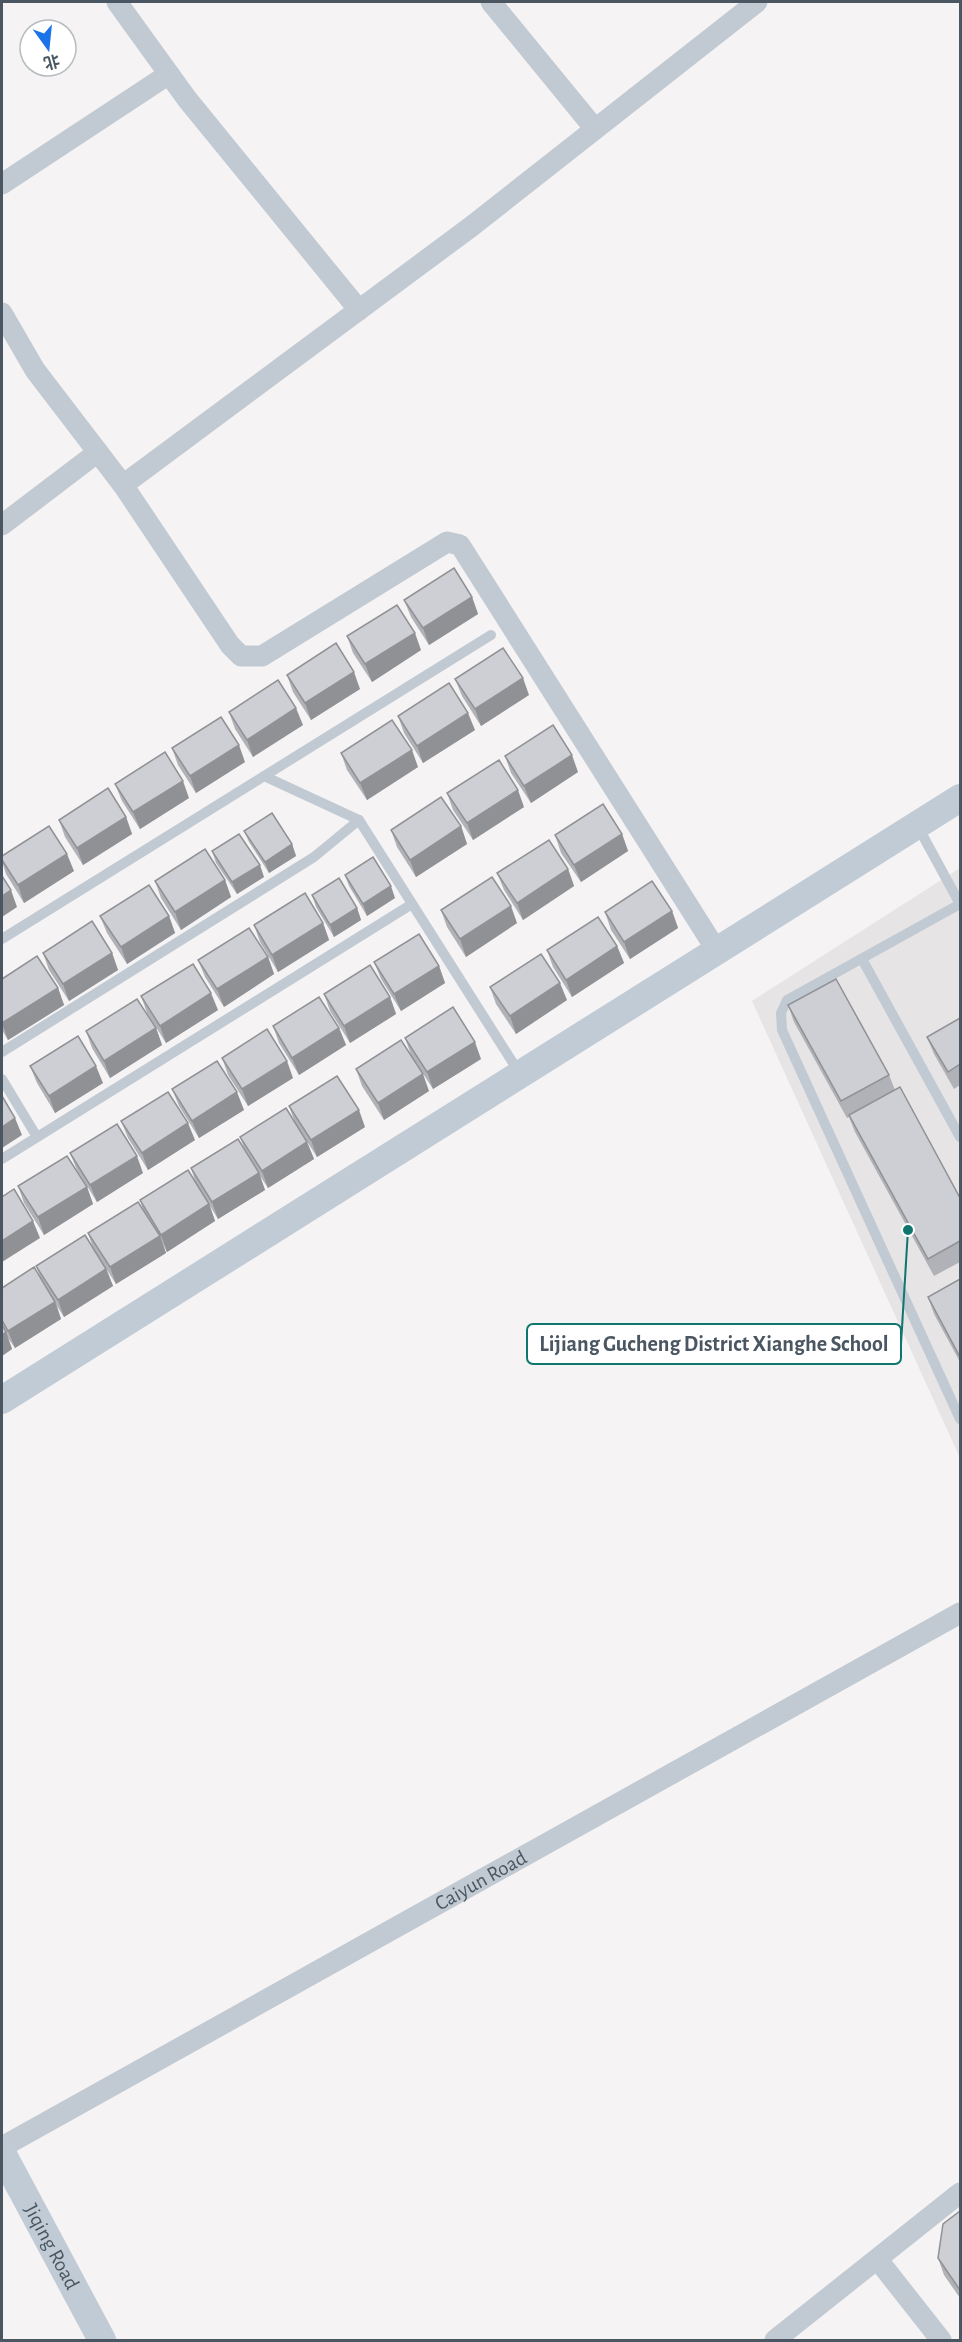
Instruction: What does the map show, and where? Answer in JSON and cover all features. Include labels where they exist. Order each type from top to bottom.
[{"type":"street","points":[[117,2],[169,74],[359,310]]},
{"type":"street","points":[[491,2],[595,129]]},
{"type":"street","points":[[123,485],[472,226],[757,2]]},
{"type":"street","points":[[2,184],[169,74]]},
{"type":"street","points":[[2,313],[35,370],[123,485],[230,645],[241,656],[249,658],[267,653],[447,542],[460,545],[717,951]]},
{"type":"street","points":[[2,525],[98,452]]},
{"type":"street","points":[[2,1400],[960,798]]},
{"type":"street","name":"Caiyun Road","points":[[2,2147],[960,1613]]},
{"type":"street","name":"Jiqing Road","points":[[2,2153],[102,2340]]},
{"type":"street","points":[[776,2340],[960,2193]]},
{"type":"street","points":[[878,2260],[941,2340]]},
{"type":"lane","points":[[2,939],[491,635]]},
{"type":"lane","points":[[264,776],[359,820],[520,1074]]},
{"type":"lane","points":[[2,1052],[314,857],[359,820]]},
{"type":"lane","points":[[917,825],[960,904],[787,1000],[781,1013],[782,1030],[960,1419]]},
{"type":"lane","points":[[2,1159],[412,904]]},
{"type":"lane","points":[[862,959],[960,1137]]},
{"type":"lane","points":[[2,1080],[37,1137]]},
{"type":"shaded area","points":[[960,868],[960,1458],[752,1001]]},
{"type":"building","points":[[454,568],[472,597],[423,628],[404,600]]},
{"type":"building","points":[[397,605],[415,633],[365,664],[347,636]]},
{"type":"building","points":[[336,643],[354,672],[305,703],[287,675]]},
{"type":"building","points":[[503,648],[523,678],[475,709],[455,679]]},
{"type":"building","points":[[278,680],[296,708],[247,740],[229,712]]},
{"type":"building","points":[[449,683],[468,713],[417,746],[398,716]]},
{"type":"building","points":[[221,717],[239,745],[190,776],[172,748]]},
{"type":"building","points":[[392,720],[412,750],[360,783],[341,753]]},
{"type":"building","points":[[553,725],[572,755],[524,786],[505,756]]},
{"type":"building","points":[[165,752],[183,781],[133,812],[115,784]]},
{"type":"building","points":[[499,760],[518,790],[467,823],[447,793]]},
{"type":"building","points":[[108,788],[126,817],[77,848],[59,820]]},
{"type":"building","points":[[441,797],[461,826],[410,860],[391,830]]},
{"type":"building","points":[[603,804],[622,834],[574,865],[555,835]]},
{"type":"building","points":[[272,813],[292,844],[265,862],[244,831]]},
{"type":"building","points":[[49,826],[67,854],[18,885],[2,860],[2,856]]},
{"type":"building","points":[[239,834],[260,865],[232,882],[212,851]]},
{"type":"building","points":[[549,840],[568,869],[517,903],[497,873]]},
{"type":"building","points":[[205,849],[225,880],[175,912],[155,881]]},
{"type":"building","points":[[373,857],[391,886],[363,904],[345,875]]},
{"type":"building","points":[[2,876],[11,890],[2,896]]},
{"type":"building","points":[[492,877],[511,906],[460,939],[441,910]]},
{"type":"building","points":[[339,878],[357,908],[330,925],[312,895]]},
{"type":"building","points":[[652,881],[672,911],[624,942],[605,912]]},
{"type":"building","points":[[149,885],[169,916],[121,947],[100,916]]},
{"type":"building","points":[[305,893],[323,923],[272,955],[254,925]]},
{"type":"building","points":[[598,917],[617,946],[566,980],[547,950]]},
{"type":"building","points":[[92,921],[112,953],[63,984],[43,953]]},
{"type":"building","points":[[249,928],[268,957],[217,989],[198,960]]},
{"type":"building","points":[[419,934],[439,966],[394,994],[374,962]]},
{"type":"building","points":[[541,954],[560,983],[510,1016],[490,987]]},
{"type":"building","points":[[37,956],[58,988],[2,1023],[2,979]]},
{"type":"building","points":[[193,964],[211,993],[160,1026],[141,996]]},
{"type":"building","points":[[370,965],[390,997],[344,1026],[324,994]]},
{"type":"building","points":[[836,979],[889,1075],[841,1101],[788,1005]]},
{"type":"building","points":[[319,997],[339,1028],[292,1058],[273,1026]]},
{"type":"building","points":[[137,999],[156,1028],[104,1061],[86,1031]]},
{"type":"building","points":[[453,1007],[475,1042],[427,1072],[405,1038]]},
{"type":"building","points":[[960,1018],[960,1064],[948,1072],[927,1037]]},
{"type":"building","points":[[267,1029],[287,1061],[242,1089],[222,1058]]},
{"type":"building","points":[[78,1036],[96,1066],[49,1096],[30,1066]]},
{"type":"building","points":[[401,1040],[423,1074],[378,1103],[356,1069]]},
{"type":"building","points":[[217,1061],[237,1092],[192,1121],[172,1089]]},
{"type":"building","points":[[337,1076],[359,1110],[311,1140],[289,1106]]},
{"type":"building","points":[[900,1087],[960,1198],[960,1241],[928,1259],[849,1115]]},
{"type":"building","points":[[168,1092],[188,1123],[142,1153],[121,1121]]},
{"type":"building","points":[[2,1096],[15,1118],[2,1127]]},
{"type":"building","points":[[286,1108],[307,1142],[262,1171],[240,1137]]},
{"type":"building","points":[[117,1124],[137,1156],[90,1185],[70,1153]]},
{"type":"building","points":[[238,1139],[259,1173],[212,1202],[191,1168]]},
{"type":"building","points":[[67,1156],[87,1187],[38,1217],[18,1186]]},
{"type":"building","points":[[188,1170],[209,1204],[161,1235],[140,1200]]},
{"type":"building","points":[[14,1189],[33,1221],[2,1241],[2,1197]]},
{"type":"building","points":[[138,1202],[160,1236],[110,1267],[88,1233]]},
{"type":"building","points":[[85,1235],[106,1269],[58,1300],[36,1266]]},
{"type":"building","points":[[34,1267],[55,1302],[8,1331],[2,1320],[2,1288]]},
{"type":"building","points":[[960,1279],[960,1357],[928,1297]]},
{"type":"building","points":[[960,2211],[960,2290],[938,2258],[943,2224]]},
{"type":"place","name":"Lijiang Gucheng District Xianghe School","points":[[908,1230]]}]
